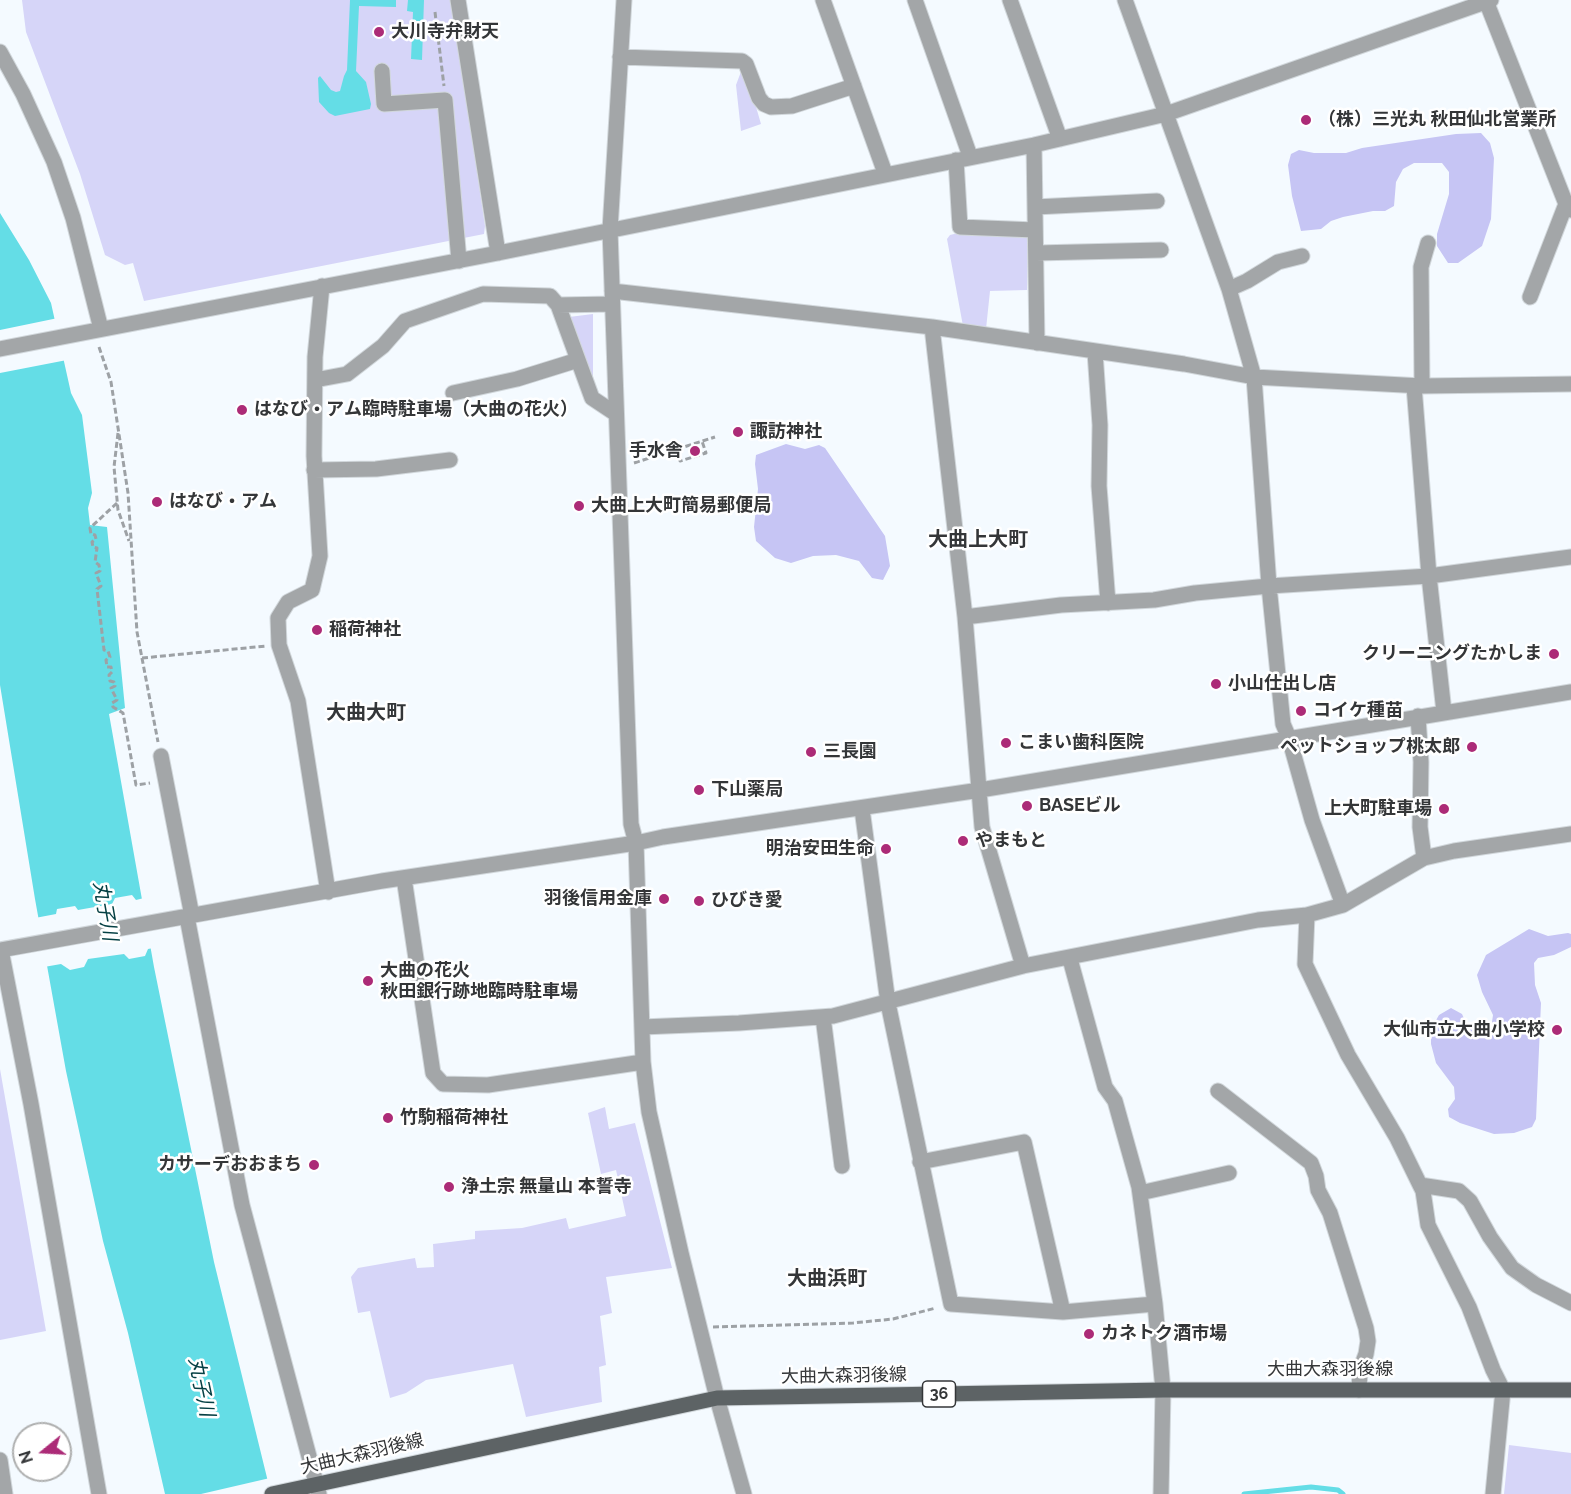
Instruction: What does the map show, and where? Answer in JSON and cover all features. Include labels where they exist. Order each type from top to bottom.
[{"type":"main road","name":"大曲大森羽後線","points":[[272,1494],[318,1489],[717,1398],[1163,1390],[1571,1390]]},
{"type":"street","points":[[458,0],[498,253]]},
{"type":"street","points":[[624,0],[610,230],[631,824],[636,843],[643,1062],[649,1112],[699,1327],[744,1494]]},
{"type":"street","points":[[823,0],[885,173]]},
{"type":"street","points":[[915,0],[963,158],[960,227],[1035,230]]},
{"type":"street","points":[[1010,0],[1060,139]]},
{"type":"street","points":[[1125,0],[1228,289],[1254,377],[1269,586],[1283,724],[1312,820],[1343,905]]},
{"type":"street","points":[[0,349],[459,261],[1060,139],[1166,114],[1489,1],[1568,207],[1530,297]]},
{"type":"street","points":[[0,52],[23,94],[54,162],[74,218],[97,330]]},
{"type":"street","points":[[620,57],[742,62],[746,64],[759,98],[771,107],[792,106],[854,86]]},
{"type":"street","points":[[382,71],[384,104],[445,100],[459,261]]},
{"type":"street","points":[[1034,145],[1037,343]]},
{"type":"street","points":[[1035,207],[1157,201]]},
{"type":"street","points":[[1428,243],[1421,267],[1418,386],[1429,576],[1444,712]]},
{"type":"street","points":[[1036,253],[1161,250]]},
{"type":"street","points":[[1228,289],[1247,281],[1278,262],[1302,256]]},
{"type":"street","points":[[322,286],[315,380],[314,470],[320,556],[312,590],[288,602],[278,618],[279,645],[298,701],[328,892]]},
{"type":"street","points":[[315,380],[346,374],[383,346],[405,321],[483,294],[550,296],[558,305],[592,398],[616,414]]},
{"type":"street","points":[[558,305],[612,298],[932,327],[1184,364],[1254,377],[1418,386],[1571,384]]},
{"type":"street","points":[[932,327],[965,617],[982,827],[1023,966]]},
{"type":"street","points":[[1095,352],[1100,425],[1099,486],[1108,603]]},
{"type":"street","points":[[453,393],[517,379],[578,360]]},
{"type":"street","points":[[314,470],[376,469],[450,460]]},
{"type":"street","points":[[965,617],[1061,605],[1154,600],[1196,593],[1269,586],[1429,576],[1571,557]]},
{"type":"street","points":[[99,1494],[4,949],[404,878],[663,837],[862,809],[1571,692]]},
{"type":"street","points":[[1418,717],[1421,762],[1420,827],[1424,858]]},
{"type":"street","points":[[161,756],[242,1205],[318,1489]]},
{"type":"street","points":[[862,809],[888,1003],[951,1304],[1063,1312],[1155,1305]]},
{"type":"street","points":[[642,1027],[823,1017],[888,1003],[1023,966],[1258,920],[1307,915],[1343,905],[1424,858],[1454,851],[1571,834]]},
{"type":"street","points":[[404,878],[433,1073],[443,1084],[488,1085],[643,1062]]},
{"type":"street","points":[[1307,915],[1305,964],[1348,1055],[1397,1138],[1423,1191],[1428,1226],[1469,1307],[1503,1390],[1493,1494]]},
{"type":"street","points":[[1070,958],[1105,1087],[1115,1101],[1140,1193],[1155,1305],[1163,1390],[1161,1492]]},
{"type":"street","points":[[823,1017],[842,1166]]},
{"type":"street","points":[[1218,1091],[1311,1163],[1316,1176],[1317,1190],[1330,1213],[1366,1328],[1368,1341],[1360,1370],[1359,1390]]},
{"type":"street","points":[[920,1162],[1024,1142],[1063,1312]]},
{"type":"street","points":[[1140,1193],[1229,1173]]},
{"type":"street","points":[[1420,1185],[1459,1191],[1470,1201],[1490,1237],[1512,1268],[1536,1285],[1571,1303]]},
{"type":"street","points":[[0,1460],[5,1494]]},
{"type":"path","points":[[435,12],[445,100]]},
{"type":"path","points":[[97,330],[111,382],[128,493],[137,632],[161,756]]},
{"type":"path","points":[[118,428],[114,467],[117,503],[131,546]]},
{"type":"path","points":[[634,463],[715,437]]},
{"type":"path","points":[[677,449],[680,461],[706,453],[702,441]]},
{"type":"path","points":[[117,503],[90,528],[91,534],[95,535],[96,539],[92,542],[93,547],[97,548],[95,562],[99,565],[100,571],[96,573],[101,586],[97,589],[104,650],[108,651],[110,657],[106,660],[107,667],[111,667],[110,681],[114,682],[115,686],[111,688],[117,700],[112,704],[123,713],[136,785],[153,782]]},
{"type":"path","points":[[142,658],[279,645]]},
{"type":"path","points":[[699,1327],[853,1323],[893,1319],[951,1304]]},
{"type":"shaded area","points":[[22,0],[452,0],[485,226],[484,234],[144,301],[133,263],[125,265],[105,255],[80,174],[26,32]]},
{"type":"shaded area","points":[[742,69],[745,69],[761,124],[741,131],[736,85]]},
{"type":"shaded area","points":[[1481,133],[1490,143],[1494,158],[1491,219],[1482,246],[1458,263],[1448,263],[1437,246],[1437,234],[1449,194],[1449,172],[1442,163],[1414,163],[1403,169],[1396,182],[1394,206],[1385,211],[1343,217],[1331,221],[1321,229],[1301,231],[1292,196],[1288,165],[1291,154],[1299,150],[1314,153],[1346,153],[1362,148],[1456,134]]},
{"type":"shaded area","points":[[958,233],[1028,235],[1027,290],[990,291],[986,329],[963,326],[947,239],[950,235]]},
{"type":"shaded area","points":[[593,314],[593,384],[569,317]]},
{"type":"shaded area","points":[[786,444],[805,449],[819,445],[825,448],[885,536],[890,566],[883,580],[872,578],[859,561],[836,555],[813,556],[791,563],[775,558],[756,541],[754,527],[758,489],[756,455]]},
{"type":"shaded area","points":[[1529,929],[1548,936],[1571,934],[1571,947],[1554,955],[1538,958],[1534,963],[1535,985],[1541,1003],[1536,1119],[1532,1127],[1514,1133],[1494,1134],[1449,1117],[1448,1109],[1455,1099],[1454,1087],[1436,1063],[1431,1044],[1431,1029],[1439,1015],[1451,1008],[1462,1014],[1468,1028],[1479,1033],[1491,1029],[1493,1015],[1477,975],[1486,955]]},
{"type":"shaded area","points":[[0,1069],[46,1331],[0,1340]]},
{"type":"shaded area","points":[[605,1107],[609,1129],[635,1123],[672,1268],[606,1277],[612,1313],[600,1316],[606,1365],[599,1367],[602,1402],[526,1417],[513,1364],[426,1380],[406,1393],[390,1398],[370,1311],[358,1313],[351,1277],[358,1268],[415,1258],[417,1268],[434,1267],[433,1244],[475,1239],[475,1231],[522,1228],[566,1218],[569,1229],[626,1216],[616,1170],[601,1174],[588,1113]]},
{"type":"shaded area","points":[[1509,1445],[1571,1453],[1571,1494],[1504,1494]]},
{"type":"water","points":[[350,0],[396,0],[396,7],[359,6],[356,71],[366,82],[370,109],[335,116],[319,102],[318,78],[320,76],[331,90],[340,91],[347,70]]},
{"type":"water","points":[[408,0],[424,0],[422,60],[411,59],[413,12],[407,11]]},
{"type":"water","name":"丸子川","points":[[0,213],[29,260],[51,303],[71,393],[82,415],[92,493],[88,508],[90,525],[107,527],[125,708],[109,714],[154,967],[214,1262],[271,1494],[165,1494],[128,1333],[103,1241],[66,1071],[0,685]]},
{"type":"pier","points":[[58,318],[67,360],[0,373],[0,330]]},
{"type":"pier","points":[[132,895],[136,900],[144,898],[153,948],[148,949],[145,956],[129,959],[124,954],[88,959],[84,967],[70,970],[61,964],[44,967],[35,918],[56,914],[57,909],[75,906],[78,910],[112,904],[115,898]]},
{"type":"pier","points":[[270,1478],[274,1494],[201,1494]]},
{"type":"waterway","points":[[1244,1494],[1311,1487],[1338,1490],[1343,1494]]},
{"type":"place","name":"大川寺弁財天","points":[[379,32]]},
{"type":"place","name":"（株）三光丸 秋田仙北営業所","points":[[1306,120]]},
{"type":"place","name":"はなび・アム臨時駐車場（大曲の花火）","points":[[242,410]]},
{"type":"place","name":"諏訪神社","points":[[738,432]]},
{"type":"place","name":"手水舎","points":[[695,451]]},
{"type":"place","name":"はなび・アム","points":[[157,502]]},
{"type":"place","name":"大曲上大町簡易郵便局","points":[[579,506]]},
{"type":"place","name":"稲荷神社","points":[[317,630]]},
{"type":"place","name":"クリーニングたかしま","points":[[1554,654]]},
{"type":"place","name":"小山仕出し店","points":[[1216,684]]},
{"type":"place","name":"コイケ種苗","points":[[1301,711]]},
{"type":"place","name":"こまい歯科医院","points":[[1006,743]]},
{"type":"place","name":"ペットショップ桃太郎","points":[[1472,747]]},
{"type":"place","name":"三長園","points":[[811,752]]},
{"type":"place","name":"下山薬局","points":[[699,790]]},
{"type":"place","name":"BASEビル","points":[[1027,806]]},
{"type":"place","name":"上大町駐車場","points":[[1444,809]]},
{"type":"place","name":"やまもと","points":[[963,841]]},
{"type":"place","name":"明治安田生命","points":[[886,849]]},
{"type":"place","name":"羽後信用金庫","points":[[664,899]]},
{"type":"place","name":"ひびき愛","points":[[699,901]]},
{"type":"place","name":"大曲の花火 秋田銀行跡地臨時駐車場","points":[[368,981]]},
{"type":"place","name":"大仙市立大曲小学校","points":[[1557,1030]]},
{"type":"place","name":"竹駒稲荷神社","points":[[388,1118]]},
{"type":"place","name":"カサーデおおまち","points":[[314,1165]]},
{"type":"place","name":"浄土宗 無量山 本誓寺","points":[[449,1187]]},
{"type":"place","name":"カネトク酒市場","points":[[1089,1334]]},
{"type":"district","name":"大曲上大町","points":[[978,540]]},
{"type":"district","name":"大曲大町","points":[[366,713]]},
{"type":"district","name":"大曲浜町","points":[[827,1279]]}]
